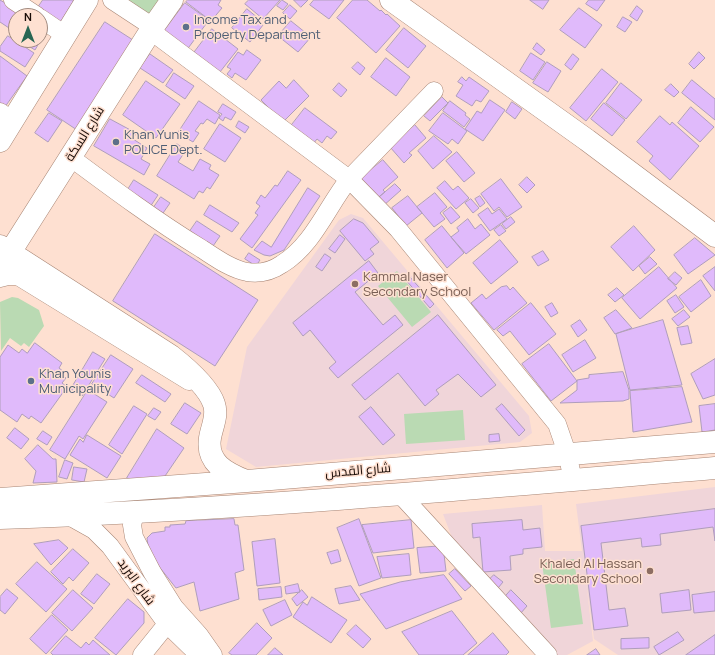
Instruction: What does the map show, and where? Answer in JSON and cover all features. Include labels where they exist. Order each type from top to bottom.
[{"type":"main road","points":[[0,141],[6,117],[65,35],[87,0]]},
{"type":"main road","name":"شارع السكة","points":[[3,255],[70,157],[172,0]]},
{"type":"main road","points":[[391,0],[555,117],[715,236]]},
{"type":"main road","points":[[408,0],[715,224]]},
{"type":"main road","points":[[3,255],[171,356],[186,368],[206,391],[215,408],[210,438],[213,459],[226,473],[247,481]]},
{"type":"main road","name":"شارع القدس","points":[[0,499],[247,481],[567,453],[715,442]]},
{"type":"main road","name":"شارع القدس","points":[[0,518],[135,513],[400,494],[715,468]]},
{"type":"street","points":[[13,0],[25,8]]},
{"type":"street","points":[[112,0],[349,179],[398,229],[557,424],[567,453],[573,480]]},
{"type":"street","points":[[48,23],[65,35]]},
{"type":"street","points":[[70,157],[172,231],[233,268],[248,272],[262,273],[274,269],[298,251],[313,233],[337,194],[349,179],[434,91]]},
{"type":"street","points":[[0,278],[18,276],[206,391]]},
{"type":"street","points":[[400,494],[548,655]]},
{"type":"street","name":"شارع البريد","points":[[135,513],[132,525],[134,537],[152,572],[174,607],[199,635],[213,655]]},
{"type":"street","name":"شارع البريد","points":[[69,516],[94,530],[110,546],[167,624],[199,655]]},
{"type":"street","points":[[142,655],[167,624]]},
{"type":"shaded area","name":"Kammal Naser Secondary School","points":[[351,214],[363,218],[529,416],[532,433],[520,442],[256,467],[226,449],[247,347],[339,220]]},
{"type":"shaded area","name":"Khaled Al Hassan Secondary School","points":[[715,487],[715,655],[618,655],[594,639],[586,581],[593,641],[567,655],[547,655],[456,548],[443,514],[542,505],[545,551],[582,551],[576,504]]},
{"type":"green space","points":[[125,0],[164,0],[153,17]]},
{"type":"green space","points":[[397,271],[431,312],[412,327],[378,286]]},
{"type":"green space","points":[[12,297],[18,298],[39,310],[44,326],[29,347],[24,343],[21,346],[10,338],[1,351],[0,302]]},
{"type":"green space","points":[[463,410],[465,440],[406,444],[404,414]]},
{"type":"green space","points":[[574,559],[583,624],[551,628],[542,563]]},
{"type":"building","points":[[0,0],[14,8],[8,8],[8,27],[0,22]]},
{"type":"building","points":[[43,0],[74,0],[58,26],[48,20],[48,8],[38,8]]},
{"type":"building","points":[[188,0],[221,0],[218,5],[222,8],[211,21],[186,2]]},
{"type":"building","points":[[249,0],[280,0],[263,19],[245,4]]},
{"type":"building","points":[[282,0],[288,4],[283,10],[277,6]]},
{"type":"building","points":[[294,0],[308,0],[301,7]]},
{"type":"building","points":[[314,0],[344,0],[329,19],[310,5]]},
{"type":"building","points":[[353,0],[367,0],[380,11],[381,10],[386,15],[387,14],[400,26],[376,53],[337,18]]},
{"type":"building","points":[[530,0],[549,0],[543,9]]},
{"type":"building","points":[[589,0],[605,0],[597,11],[586,4]]},
{"type":"building","name":"Income Tax and Property Department","points":[[185,3],[209,20],[186,51],[162,34]]},
{"type":"building","points":[[290,5],[297,11],[290,19],[283,13]]},
{"type":"building","points":[[637,6],[643,11],[637,21],[630,16]]},
{"type":"building","points":[[579,8],[602,25],[585,48],[560,30]]},
{"type":"building","points":[[247,9],[258,18],[256,20],[263,25],[250,42],[232,28]]},
{"type":"building","points":[[623,17],[632,22],[625,32],[617,27]]},
{"type":"building","points":[[291,21],[311,37],[298,52],[278,36]]},
{"type":"building","points":[[105,22],[133,40],[77,130],[47,110]]},
{"type":"building","points":[[404,28],[426,46],[408,68],[386,50]]},
{"type":"building","points":[[212,29],[238,49],[216,77],[190,58]]},
{"type":"building","points":[[8,36],[8,48],[26,48],[34,53],[25,67],[0,51],[0,47]]},
{"type":"building","points":[[537,43],[545,50],[541,55],[533,49]]},
{"type":"building","points":[[247,50],[261,60],[246,80],[235,73],[232,78],[227,74],[231,69],[227,67],[238,52],[243,55]]},
{"type":"building","points":[[699,52],[705,58],[694,69],[689,64]]},
{"type":"building","points":[[531,53],[545,62],[533,80],[520,71]]},
{"type":"building","points":[[150,54],[173,70],[163,83],[140,68]]},
{"type":"building","points":[[573,54],[579,59],[571,70],[565,65]]},
{"type":"building","points":[[0,56],[27,76],[2,111],[0,109]]},
{"type":"building","points":[[386,58],[410,77],[396,96],[371,77]]},
{"type":"building","points":[[358,62],[365,68],[360,75],[352,68]]},
{"type":"building","points":[[547,62],[561,71],[548,92],[533,83]]},
{"type":"building","points":[[602,69],[618,82],[586,121],[570,108]]},
{"type":"building","points":[[174,73],[194,86],[185,99],[166,86]]},
{"type":"building","points":[[462,77],[466,81],[469,77],[489,91],[481,102],[476,100],[472,106],[456,96],[463,85],[458,82]]},
{"type":"building","points":[[294,80],[309,96],[283,122],[261,100],[279,81],[286,88]]},
{"type":"building","points":[[692,80],[715,99],[715,120],[682,93]]},
{"type":"building","points":[[146,81],[180,104],[156,138],[123,115]]},
{"type":"building","points":[[339,83],[347,90],[341,97],[333,90]]},
{"type":"building","points":[[621,83],[642,100],[626,119],[606,103]]},
{"type":"building","points":[[671,84],[679,92],[674,97],[665,90]]},
{"type":"building","points":[[442,97],[448,103],[430,121],[424,116]]},
{"type":"building","points":[[490,100],[505,110],[483,141],[465,129],[477,111],[481,113]]},
{"type":"building","points":[[199,101],[220,115],[215,124],[207,119],[203,124],[201,123],[195,131],[199,133],[193,142],[178,133]]},
{"type":"building","points":[[450,101],[466,113],[465,115],[470,119],[464,127],[443,111]]},
{"type":"building","points":[[512,102],[522,109],[515,119],[506,112]]},
{"type":"building","points":[[604,103],[625,120],[612,136],[591,119]]},
{"type":"building","points":[[223,104],[236,112],[231,120],[225,117],[223,121],[219,118],[222,114],[218,112]]},
{"type":"building","points":[[691,107],[714,127],[700,142],[678,123]]},
{"type":"building","points":[[305,108],[337,132],[331,139],[327,136],[322,143],[317,139],[310,148],[287,131]]},
{"type":"building","points":[[49,113],[62,121],[48,142],[35,133]]},
{"type":"building","points":[[443,113],[467,131],[458,144],[452,139],[448,144],[429,131]]},
{"type":"building","points":[[660,116],[670,125],[672,122],[699,146],[670,180],[649,161],[653,156],[637,142]]},
{"type":"building","points":[[110,119],[136,133],[133,139],[147,148],[141,159],[150,164],[144,175],[94,146]]},
{"type":"building","points":[[239,121],[249,127],[245,133],[236,127]]},
{"type":"building","points":[[220,124],[241,138],[225,162],[204,149]]},
{"type":"building","points":[[415,125],[426,138],[409,153],[412,155],[404,163],[390,147]]},
{"type":"building","points":[[434,136],[452,152],[433,169],[418,151]]},
{"type":"building","points":[[177,144],[186,150],[178,162],[193,171],[200,159],[211,165],[209,169],[219,175],[210,189],[207,187],[203,193],[199,191],[194,199],[157,176]]},
{"type":"building","points":[[457,152],[475,173],[464,182],[446,161]]},
{"type":"building","points":[[383,160],[398,177],[383,190],[385,192],[373,202],[356,182]]},
{"type":"building","points":[[288,171],[301,180],[252,248],[240,239],[258,215],[255,213],[260,206],[256,203],[261,195],[265,198],[275,185],[277,186]]},
{"type":"building","points":[[527,177],[535,185],[527,193],[519,185]]},
{"type":"building","points":[[501,179],[522,207],[507,217],[499,207],[494,211],[481,194]]},
{"type":"building","points":[[134,180],[158,195],[150,207],[127,191]]},
{"type":"building","points":[[445,181],[453,190],[458,186],[469,198],[456,209],[437,188]]},
{"type":"building","points":[[395,184],[401,190],[383,206],[377,199]]},
{"type":"building","points":[[308,188],[320,196],[284,250],[270,256],[254,250],[262,241],[271,247]]},
{"type":"building","points":[[435,193],[447,207],[440,213],[445,219],[434,227],[417,207]]},
{"type":"building","points":[[408,196],[422,213],[406,226],[392,208]]},
{"type":"building","points":[[480,196],[485,203],[480,207],[475,199]]},
{"type":"building","points":[[161,197],[170,203],[161,216],[152,210]]},
{"type":"building","points":[[471,199],[479,208],[473,213],[465,203]]},
{"type":"building","points":[[210,205],[239,223],[232,232],[204,215]]},
{"type":"building","points":[[451,207],[460,217],[451,224],[443,213]]},
{"type":"building","points":[[488,208],[492,214],[499,209],[507,219],[490,231],[478,215]]},
{"type":"building","points":[[511,217],[515,222],[506,229],[502,224]]},
{"type":"building","points":[[354,219],[363,223],[379,242],[370,249],[374,254],[365,261],[340,231]]},
{"type":"building","points":[[468,219],[475,229],[481,224],[490,235],[466,254],[451,237],[459,231],[457,228]]},
{"type":"building","points":[[197,221],[220,236],[211,249],[188,234]]},
{"type":"building","points":[[501,225],[506,231],[499,236],[494,230]]},
{"type":"building","points":[[442,226],[464,253],[447,268],[425,240]]},
{"type":"building","points":[[634,226],[655,250],[633,271],[611,247]]},
{"type":"building","points":[[155,234],[258,300],[215,366],[113,301]]},
{"type":"building","points":[[340,235],[345,239],[335,253],[329,249]]},
{"type":"building","points":[[695,238],[715,255],[688,274],[674,255]]},
{"type":"building","points":[[500,240],[518,262],[491,284],[473,263]]},
{"type":"building","points":[[543,251],[549,260],[538,266],[532,257]]},
{"type":"building","points":[[249,253],[260,260],[256,266],[245,259]]},
{"type":"building","points":[[325,254],[331,258],[322,271],[316,267]]},
{"type":"building","points":[[650,257],[657,264],[645,274],[639,266]]},
{"type":"building","points":[[369,261],[378,273],[355,292],[383,325],[395,315],[403,325],[338,378],[329,368],[336,362],[310,330],[303,336],[293,323]]},
{"type":"building","points":[[659,267],[677,288],[640,319],[622,298]]},
{"type":"building","points":[[715,267],[715,291],[703,276]]},
{"type":"building","points":[[675,272],[682,278],[676,285],[668,279]]},
{"type":"building","points":[[409,276],[434,304],[430,308],[405,279]]},
{"type":"building","points":[[701,280],[711,296],[691,312],[679,297]]},
{"type":"building","points":[[507,286],[510,290],[513,287],[527,303],[494,330],[471,303],[482,294],[486,299],[501,287]]},
{"type":"building","points":[[617,288],[624,295],[615,302],[608,295]]},
{"type":"building","points":[[676,295],[684,307],[675,313],[667,301]]},
{"type":"building","points":[[531,303],[556,334],[529,355],[510,331],[503,336],[497,330]]},
{"type":"building","points":[[552,303],[558,313],[551,317],[545,307]]},
{"type":"building","points":[[616,310],[632,328],[615,334],[604,318]]},
{"type":"building","points":[[684,310],[690,317],[678,326],[672,319]]},
{"type":"building","points":[[438,315],[496,385],[481,397],[458,374],[436,390],[439,394],[425,406],[398,373],[365,400],[352,385]]},
{"type":"building","points":[[580,320],[587,330],[578,337],[571,326]]},
{"type":"building","points":[[663,320],[682,385],[630,390],[616,334]]},
{"type":"building","points":[[688,326],[692,343],[681,345],[677,328]]},
{"type":"building","points":[[585,340],[596,358],[573,372],[562,355]]},
{"type":"building","name":"Khan Younis Municipality","points":[[35,343],[62,363],[59,368],[64,372],[62,375],[66,378],[62,383],[67,387],[41,423],[31,416],[29,419],[22,414],[17,422],[0,410],[0,357],[8,345],[19,353],[22,349],[27,353]]},
{"type":"building","points":[[549,344],[577,381],[551,401],[522,364]]},
{"type":"building","points":[[93,352],[105,359],[82,396],[71,389]]},
{"type":"building","points":[[111,355],[133,369],[114,398],[92,384]]},
{"type":"building","points":[[715,359],[715,395],[703,399],[691,374]]},
{"type":"building","points":[[623,372],[629,390],[629,399],[623,401],[560,403],[577,390],[577,380],[589,378],[589,375]]},
{"type":"building","points":[[142,375],[171,394],[165,402],[136,383]]},
{"type":"building","points":[[682,387],[692,422],[633,432],[630,391]]},
{"type":"building","points":[[88,390],[107,402],[83,439],[79,436],[65,459],[50,450]]},
{"type":"building","points":[[185,403],[201,413],[187,434],[171,424]]},
{"type":"building","points":[[502,404],[525,430],[519,436],[496,409]]},
{"type":"building","points":[[715,404],[715,430],[702,432],[699,406]]},
{"type":"building","points":[[134,406],[147,414],[122,454],[109,445]]},
{"type":"building","points":[[371,407],[395,435],[383,445],[359,417]]},
{"type":"building","points":[[154,408],[161,412],[155,420],[148,416]]},
{"type":"building","points":[[15,428],[29,439],[21,449],[7,438]]},
{"type":"building","points":[[157,429],[184,448],[163,479],[140,482],[127,478]]},
{"type":"building","points":[[43,431],[52,437],[47,445],[37,439]]},
{"type":"building","points":[[499,434],[500,441],[489,442],[489,435]]},
{"type":"building","points":[[87,435],[121,456],[107,478],[70,455],[80,439],[83,442]]},
{"type":"building","points":[[38,445],[53,459],[56,459],[57,482],[33,483],[36,471],[25,459]]},
{"type":"building","points":[[65,460],[73,463],[67,479],[59,477]]},
{"type":"building","points":[[74,467],[87,469],[84,482],[72,480]]},
{"type":"building","points":[[715,509],[715,541],[713,527],[660,534],[661,545],[642,547],[641,538],[601,543],[609,610],[625,608],[628,626],[594,630],[581,526]]},
{"type":"building","points":[[234,519],[235,525],[238,525],[244,570],[235,573],[239,599],[200,611],[194,582],[176,588],[157,564],[148,546],[147,538],[152,533],[165,531],[165,527],[170,527],[170,525],[185,524],[186,521]]},
{"type":"building","points":[[359,519],[381,578],[359,586],[337,528]]},
{"type":"building","points":[[411,520],[414,548],[373,553],[362,525]]},
{"type":"building","points":[[522,520],[523,530],[540,528],[542,547],[523,549],[523,554],[510,556],[511,570],[483,572],[480,537],[473,538],[472,524]]},
{"type":"building","points":[[275,539],[280,583],[257,586],[252,542]]},
{"type":"building","points":[[59,540],[68,548],[51,565],[34,544]]},
{"type":"building","points":[[443,546],[446,571],[420,573],[417,548]]},
{"type":"building","points":[[73,549],[89,563],[73,581],[69,577],[63,584],[51,572]]},
{"type":"building","points":[[338,550],[341,561],[331,564],[327,553]]},
{"type":"building","points":[[409,554],[411,575],[382,578],[377,557]]},
{"type":"building","points":[[37,562],[67,589],[46,612],[16,584]]},
{"type":"building","points":[[455,569],[471,586],[465,591],[449,574]]},
{"type":"building","points":[[97,574],[110,584],[94,604],[81,594]]},
{"type":"building","points":[[444,575],[462,599],[386,629],[360,594],[400,582]]},
{"type":"building","points":[[494,575],[503,582],[498,588],[489,580]]},
{"type":"building","points":[[298,584],[300,592],[286,594],[285,587]]},
{"type":"building","points":[[351,586],[360,600],[339,604],[335,589]]},
{"type":"building","points":[[281,587],[282,597],[259,600],[258,589]]},
{"type":"building","points":[[7,589],[18,598],[5,614],[0,610],[0,597]]},
{"type":"building","points":[[73,590],[93,608],[72,631],[52,613]]},
{"type":"building","points":[[302,590],[308,597],[297,606],[292,599]]},
{"type":"building","points":[[511,590],[527,606],[520,614],[504,598]]},
{"type":"building","points":[[689,590],[691,610],[662,613],[660,594]]},
{"type":"building","points":[[715,592],[715,611],[694,613],[692,595]]},
{"type":"building","points":[[312,597],[347,620],[331,643],[293,617],[303,602],[307,605]]},
{"type":"building","points":[[128,599],[144,612],[144,623],[116,655],[95,638]]},
{"type":"building","points":[[285,600],[292,615],[271,626],[263,610]]},
{"type":"building","points":[[452,611],[477,643],[463,655],[419,655],[402,632]]},
{"type":"building","points":[[52,615],[68,630],[46,654],[30,639]]},
{"type":"building","points":[[257,623],[272,638],[256,655],[232,655],[229,653]]},
{"type":"building","points":[[356,625],[371,639],[363,648],[347,634]]},
{"type":"building","points":[[678,632],[684,640],[659,655],[654,647]]},
{"type":"building","points":[[493,633],[509,652],[506,655],[468,655]]},
{"type":"building","points":[[715,635],[715,655],[686,655]]},
{"type":"building","points":[[66,636],[81,648],[86,642],[89,645],[93,640],[110,655],[53,655],[51,653]]},
{"type":"building","points":[[649,638],[649,648],[621,649],[621,639]]},
{"type":"building","points":[[275,648],[283,655],[268,655]]},
{"type":"building","points":[[596,649],[600,655],[587,655]]},
{"type":"place","name":"Income Tax and Property Department","points":[[186,27]]},
{"type":"place","name":"Khan Yunis POLICE Dept.","points":[[116,142]]},
{"type":"place","name":"Kammal Naser Secondary School","points":[[355,284]]},
{"type":"place","name":"Khan Younis Municipality","points":[[31,381]]},
{"type":"place","name":"Khaled Al Hassan Secondary School","points":[[650,571]]}]
